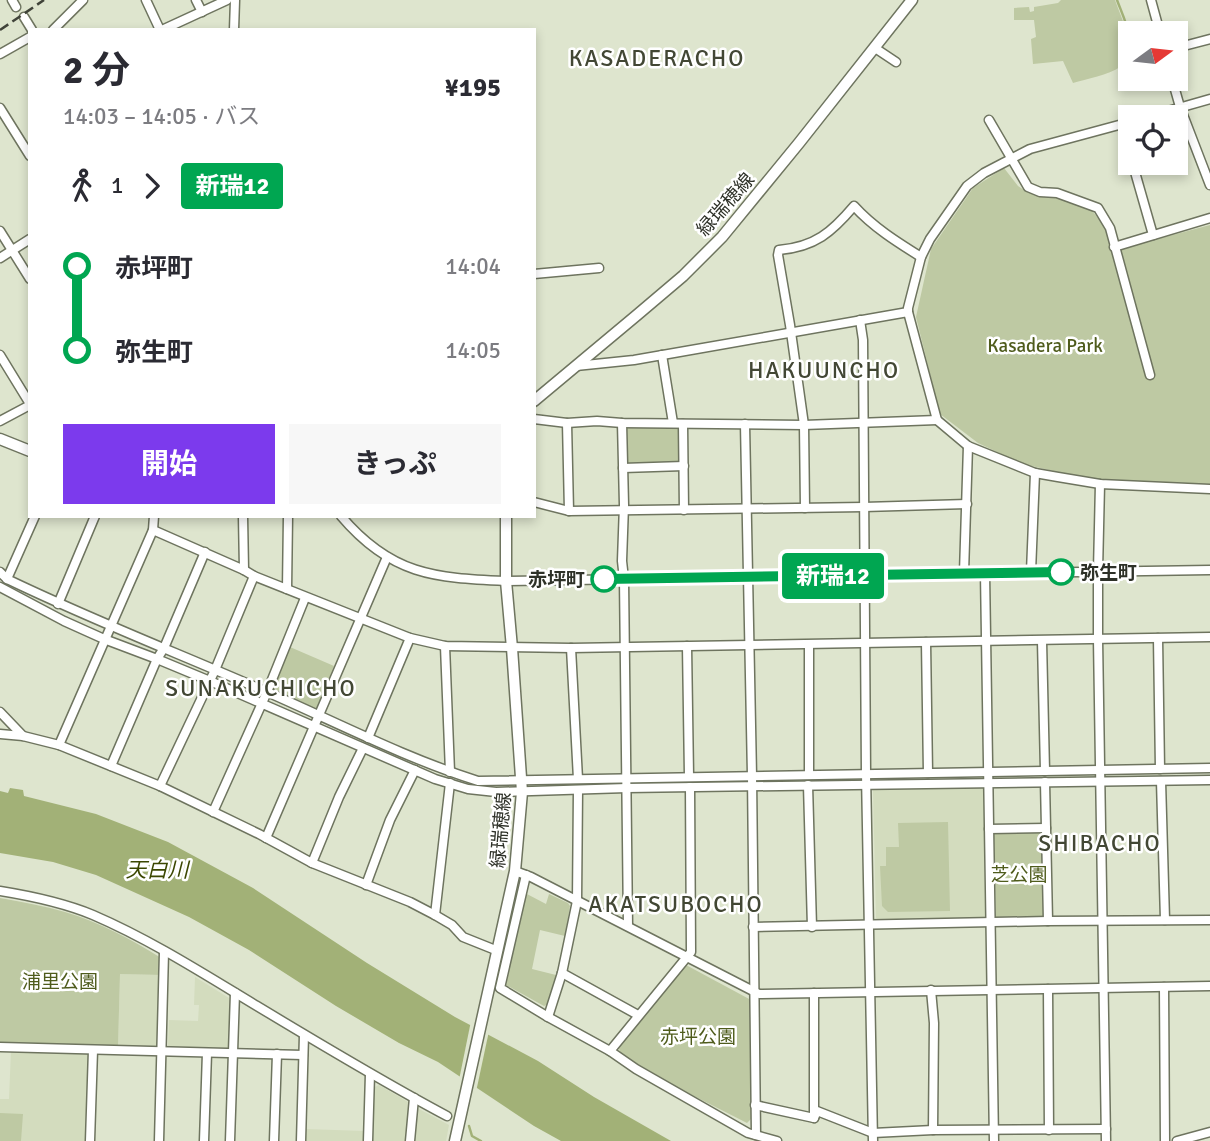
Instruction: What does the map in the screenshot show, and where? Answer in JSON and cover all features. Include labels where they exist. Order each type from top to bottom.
[{"type":"main road","name":"緑瑞穂線","points":[[536,399],[683,276],[722,237],[912,0]]},
{"type":"main road","points":[[0,439],[28,450]]},
{"type":"main road","name":"緑瑞穂線","points":[[455,1141],[515,871],[522,792],[506,581],[506,518]]},
{"type":"street","points":[[54,28],[83,0]]},
{"type":"street","points":[[146,0],[160,28]]},
{"type":"street","points":[[197,0],[202,12]]},
{"type":"street","points":[[166,28],[228,0]]},
{"type":"street","points":[[234,28],[235,0]]},
{"type":"street","points":[[1151,0],[1157,21]]},
{"type":"street","points":[[24,17],[31,28]]},
{"type":"street","points":[[0,54],[28,38]]},
{"type":"street","points":[[1188,45],[1210,39]]},
{"type":"street","points":[[875,48],[896,62]]},
{"type":"street","points":[[1188,105],[1210,99]]},
{"type":"street","points":[[0,108],[28,153]]},
{"type":"street","points":[[989,120],[1028,187],[1040,192],[1057,193],[1098,208],[1110,228],[1150,375]]},
{"type":"street","points":[[1118,125],[1030,149],[984,173],[967,186],[921,257],[908,312],[937,419],[968,446],[1035,474],[1100,484],[1210,489]]},
{"type":"street","points":[[1188,128],[1210,185]]},
{"type":"street","points":[[1136,175],[1153,235]]},
{"type":"street","points":[[805,508],[804,425],[779,250],[804,245],[825,235],[854,206],[866,220],[921,257]]},
{"type":"street","points":[[1114,247],[1210,218]]},
{"type":"street","points":[[0,231],[28,276]]},
{"type":"street","points":[[0,258],[28,240]]},
{"type":"street","points":[[536,274],[599,268]]},
{"type":"street","points":[[575,367],[634,360],[908,312]]},
{"type":"street","points":[[860,320],[865,422],[866,774],[873,1137]]},
{"type":"street","points":[[0,355],[28,401]]},
{"type":"street","points":[[662,355],[673,424]]},
{"type":"street","points":[[0,421],[28,405]]},
{"type":"street","points":[[536,419],[567,423],[597,421],[804,425],[937,419]]},
{"type":"street","points":[[567,423],[569,511]]},
{"type":"street","points":[[622,423],[628,926]]},
{"type":"street","points":[[683,424],[684,510]]},
{"type":"street","points":[[745,424],[756,1135]]},
{"type":"street","points":[[964,573],[968,446]]},
{"type":"street","points":[[622,468],[684,466]]},
{"type":"street","points":[[1031,572],[1035,474]]},
{"type":"street","points":[[1100,484],[1098,639],[1106,1141]]},
{"type":"street","points":[[536,503],[569,511],[967,504]]},
{"type":"street","points":[[7,579],[34,518]]},
{"type":"street","points":[[58,604],[94,518]]},
{"type":"street","points":[[59,745],[153,530],[154,518]]},
{"type":"street","points":[[243,518],[243,570]]},
{"type":"street","points":[[287,589],[288,518]]},
{"type":"street","points":[[343,518],[368,544],[387,557],[404,566],[455,579],[506,581],[1210,570]]},
{"type":"street","points":[[153,530],[360,620],[410,638],[445,646],[571,648],[1210,637]]},
{"type":"street","points":[[111,766],[205,552]]},
{"type":"street","points":[[266,838],[387,557]]},
{"type":"street","points":[[0,572],[7,579],[58,604],[267,692],[368,738],[478,781],[578,779],[690,787],[752,787],[1210,780]]},
{"type":"street","points":[[985,573],[994,1141]]},
{"type":"street","points":[[160,786],[215,670],[254,576]]},
{"type":"street","points":[[0,587],[104,639],[210,681],[415,770],[468,789],[496,792],[578,790],[689,776],[1210,768]]},
{"type":"street","points":[[213,812],[262,704],[305,597]]},
{"type":"street","points":[[368,738],[410,638]]},
{"type":"street","points":[[1158,638],[1160,769]]},
{"type":"street","points":[[1042,640],[1045,771]]},
{"type":"street","points":[[926,642],[928,773]]},
{"type":"street","points":[[808,645],[809,775]]},
{"type":"street","points":[[445,646],[450,772]]},
{"type":"street","points":[[687,646],[689,776]]},
{"type":"street","points":[[571,648],[578,779]]},
{"type":"street","points":[[0,712],[23,736]]},
{"type":"street","points":[[0,734],[23,736],[59,745],[160,786],[312,863],[411,902],[452,925],[463,937],[498,951]]},
{"type":"street","points":[[312,863],[363,748]]},
{"type":"street","points":[[366,885],[390,820],[415,770]]},
{"type":"street","points":[[1161,781],[1165,920]]},
{"type":"street","points":[[1045,782],[1048,921]]},
{"type":"street","points":[[435,915],[450,783]]},
{"type":"street","points":[[808,785],[812,927]]},
{"type":"street","points":[[610,1051],[691,952],[690,787]]},
{"type":"street","points":[[548,1017],[562,972],[577,901],[578,790]]},
{"type":"street","points":[[989,829],[1046,828]]},
{"type":"street","points":[[515,871],[759,994],[1210,986]]},
{"type":"street","points":[[526,875],[500,988],[748,1133],[778,1141]]},
{"type":"street","points":[[0,891],[91,914],[140,938],[370,1074],[447,1116]]},
{"type":"street","points":[[753,927],[1210,920]]},
{"type":"street","points":[[159,1141],[164,952]]},
{"type":"street","points":[[562,972],[638,1015]]},
{"type":"street","points":[[1164,987],[1165,1141]]},
{"type":"street","points":[[1048,989],[1049,1130]]},
{"type":"street","points":[[931,990],[934,1023],[933,1130]]},
{"type":"street","points":[[230,1141],[235,993]]},
{"type":"street","points":[[814,993],[814,1118]]},
{"type":"street","points":[[301,1141],[304,1035]]},
{"type":"street","points":[[0,1047],[303,1055]]},
{"type":"street","points":[[90,1141],[93,1049]]},
{"type":"street","points":[[204,1141],[207,1053]]},
{"type":"street","points":[[274,1141],[277,1054]]},
{"type":"street","points":[[368,1141],[370,1074]]},
{"type":"street","points":[[410,1141],[414,1098]]},
{"type":"street","points":[[755,1105],[814,1118]]},
{"type":"street","points":[[814,1118],[817,1111],[873,1137],[933,1130],[1106,1129]]},
{"type":"street","points":[[1177,1141],[1210,1132]]},
{"type":"shaded area","points":[[982,787],[985,917],[982,920],[879,921],[876,918],[873,790]]},
{"type":"shaded area","points":[[120,974],[162,975],[160,1045],[156,1048],[118,1047]]},
{"type":"shaded area","points":[[195,977],[229,998],[230,1046],[226,1050],[170,1048],[168,1045],[169,1020],[198,1021],[199,1005],[194,1005]]},
{"type":"shaded area","points":[[11,1051],[86,1053],[89,1056],[87,1141],[0,1141],[0,1099],[9,1099]]},
{"type":"shaded area","points":[[379,1085],[408,1102],[409,1141],[371,1141],[373,1088]]},
{"type":"shaded area","points":[[419,1109],[449,1125],[446,1141],[413,1141],[414,1112]]},
{"type":"shaded area","points":[[305,1129],[365,1131],[364,1141],[304,1141]]},
{"type":"green space","points":[[1061,0],[1115,0],[1123,21],[1118,21],[1118,68],[1073,83],[1063,61],[1033,64],[1031,39],[1036,37],[1034,20],[1014,20],[1014,8],[1029,7],[1030,12],[1034,11],[1034,7],[1058,3]]},
{"type":"green space","name":"Kasadera Park","points":[[1004,168],[1018,186],[1027,192],[1084,204],[1104,226],[1113,251],[1210,225],[1210,485],[1101,480],[1023,464],[978,443],[940,414],[916,317],[931,249],[973,188]]},
{"type":"green space","points":[[626,428],[681,428],[682,465],[626,465]]},
{"type":"green space","points":[[290,647],[334,666],[316,710],[272,690]]},
{"type":"green space","points":[[948,822],[950,911],[888,912],[882,906],[880,866],[886,866],[886,847],[899,847],[898,823]]},
{"type":"green space","name":"芝公園","points":[[1041,830],[1043,916],[996,917],[994,832]]},
{"type":"green space","points":[[525,893],[546,904],[549,894],[570,906],[565,936],[540,930],[532,969],[556,975],[549,1004],[544,1006],[506,985]]},
{"type":"green space","name":"浦里公園","points":[[0,898],[78,916],[138,944],[161,958],[162,975],[120,974],[118,1047],[0,1044]]},
{"type":"green space","name":"赤坪公園","points":[[686,965],[751,1000],[752,1118],[747,1123],[620,1054],[619,1048]]},
{"type":"green space","points":[[0,1113],[23,1114],[21,1141],[0,1141]]},
{"type":"water","name":"天白川","points":[[10,788],[23,790],[24,796],[96,814],[168,842],[253,888],[455,1017],[538,1061],[671,1141],[561,1141],[438,1062],[399,1043],[249,950],[189,917],[96,875],[53,862],[0,853],[0,791],[8,793]]},
{"type":"pier","points":[[471,1021],[489,1031],[476,1092],[459,1080]]},
{"type":"waterway","points":[[1117,0],[1125,21]]},
{"type":"waterway","points":[[469,1126],[472,1136],[481,1141]]},
{"type":"railway","points":[[0,30],[44,0]]},
{"type":"bus line","name":"新瑞12","points":[[604,579],[1061,572]]},
{"type":"place","name":"弥生町","points":[[1061,572]]},
{"type":"place","name":"赤坪町","points":[[604,579]]},
{"type":"district","name":"KASADERACHO","points":[[657,58]]},
{"type":"district","name":"HAKUUNCHO","points":[[824,370]]},
{"type":"district","name":"SUNAKUCHICHO","points":[[261,688]]},
{"type":"district","name":"SHIBACHO","points":[[1100,843]]},
{"type":"district","name":"AKATSUBOCHO","points":[[676,904]]}]
